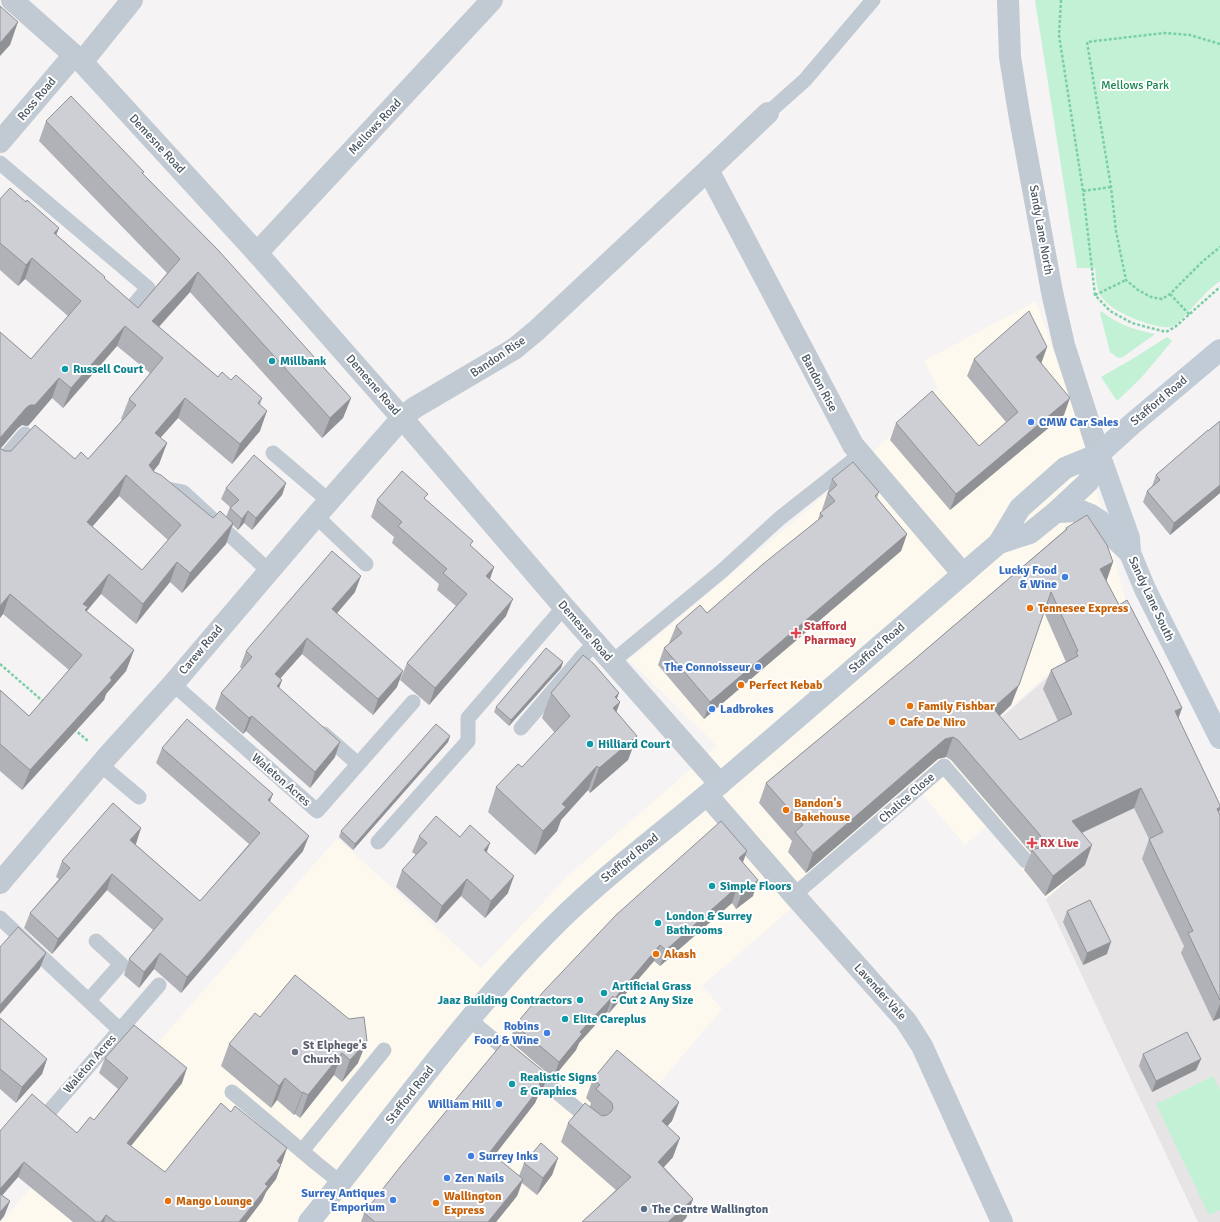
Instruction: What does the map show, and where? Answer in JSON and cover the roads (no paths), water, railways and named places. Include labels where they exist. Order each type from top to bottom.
[{"type":"main road","name":"Stafford Road","points":[[309,1222],[470,1020],[513,970],[562,918],[610,873],[713,789],[999,543],[1020,508],[1064,468],[1099,454],[1132,424],[1220,350]]},
{"type":"main road","name":"Stafford Road","points":[[999,543],[1030,533],[1056,512],[1088,482],[1099,454]]},
{"type":"main road","name":"Sandy Lane South","points":[[1099,454],[1129,538],[1130,553],[1145,589],[1220,738]]},
{"type":"main road","points":[[1056,512],[1081,512],[1091,515],[1100,521],[1106,530],[1130,553]]},
{"type":"street","name":"Demesne Road","points":[[12,0],[78,59],[257,253],[633,685],[713,789]]},
{"type":"street","name":"Ross Road","points":[[0,142],[132,0]]},
{"type":"street","name":"Mellows Road","points":[[257,253],[492,0]]},
{"type":"street","name":"Sandy Lane North","points":[[1008,0],[1010,57],[1052,292],[1064,346],[1099,454]]},
{"type":"street","name":"Bandon Rise","points":[[402,418],[414,408],[514,349],[538,330],[768,113]]},
{"type":"street","name":"Bandon Rise","points":[[708,170],[842,426],[860,455],[963,574]]},
{"type":"street","name":"Carew Road","points":[[0,883],[104,761],[173,684],[322,508],[402,418]]},
{"type":"street","name":"Lavender Vale","points":[[713,789],[794,895],[915,1033],[1002,1222]]},
{"type":"lane","points":[[768,113],[805,80],[873,0]]},
{"type":"lane","points":[[0,163],[148,288],[127,313]]},
{"type":"lane","points":[[0,463],[25,434]]},
{"type":"lane","points":[[273,453],[322,508],[366,564]]},
{"type":"lane","points":[[612,662],[722,570],[780,518],[860,455]]},
{"type":"lane","points":[[153,486],[183,492],[269,571]]},
{"type":"lane","points":[[378,842],[468,741],[468,718],[564,607]]},
{"type":"lane","points":[[521,728],[595,643]]},
{"type":"lane","name":"Waleton Acres","points":[[173,684],[317,811],[413,702]]},
{"type":"lane","points":[[312,722],[358,764]]},
{"type":"lane","points":[[104,761],[139,797]]},
{"type":"lane","name":"Chalice Close","points":[[794,895],[944,766],[1026,861]]},
{"type":"lane","name":"Waleton Acres","points":[[0,918],[120,1030],[47,1114]]},
{"type":"lane","points":[[89,1000],[121,964],[96,941]]},
{"type":"lane","points":[[120,1030],[159,985]]},
{"type":"lane","points":[[470,1020],[597,1126]]},
{"type":"lane","points":[[302,1151],[384,1050]]},
{"type":"lane","points":[[232,1092],[341,1183]]},
{"type":"place","name":"Millbank","points":[[272,361]]},
{"type":"place","name":"Russell Court","points":[[65,369]]},
{"type":"place","name":"CMW Car Sales","points":[[1031,422]]},
{"type":"place","name":"Lucky Food & Wine","points":[[1065,577]]},
{"type":"place","name":"Tennesee Express","points":[[1030,608]]},
{"type":"place","name":"Stafford Pharmacy","points":[[796,633]]},
{"type":"place","name":"The Connoisseur","points":[[758,667]]},
{"type":"place","name":"Perfect Kebab","points":[[741,685]]},
{"type":"place","name":"Family Fishbar","points":[[910,706]]},
{"type":"place","name":"Ladbrokes","points":[[712,709]]},
{"type":"place","name":"Cafe De Niro","points":[[892,722]]},
{"type":"place","name":"Hilliard Court","points":[[590,744]]},
{"type":"place","name":"Bandon's Bakehouse","points":[[786,810]]},
{"type":"place","name":"RX Live","points":[[1032,843]]},
{"type":"place","name":"Simple Floors","points":[[712,886]]},
{"type":"place","name":"London & Surrey Bathrooms","points":[[658,923]]},
{"type":"place","name":"Akash","points":[[656,954]]},
{"type":"place","name":"Artificial Grass - Cut 2 Any Size","points":[[604,993]]},
{"type":"place","name":"Jaaz Building Contractors","points":[[580,1000]]},
{"type":"place","name":"Elite Careplus","points":[[565,1019]]},
{"type":"place","name":"Robins Food & Wine","points":[[547,1033]]},
{"type":"place","name":"St Elphege's Church","points":[[295,1052]]},
{"type":"place","name":"Realistic Signs & Graphics","points":[[512,1084]]},
{"type":"place","name":"William Hill","points":[[499,1104]]},
{"type":"place","name":"Surrey Inks","points":[[471,1156]]},
{"type":"place","name":"Zen Nails","points":[[447,1178]]},
{"type":"place","name":"Surrey Antiques Emporium","points":[[393,1200]]},
{"type":"place","name":"Mango Lounge","points":[[168,1201]]},
{"type":"place","name":"Wallington Express","points":[[436,1203]]},
{"type":"place","name":"The Centre Wallington","points":[[644,1209]]},
{"type":"park label","name":"Mellows Park","points":[[1135,85]]}]
